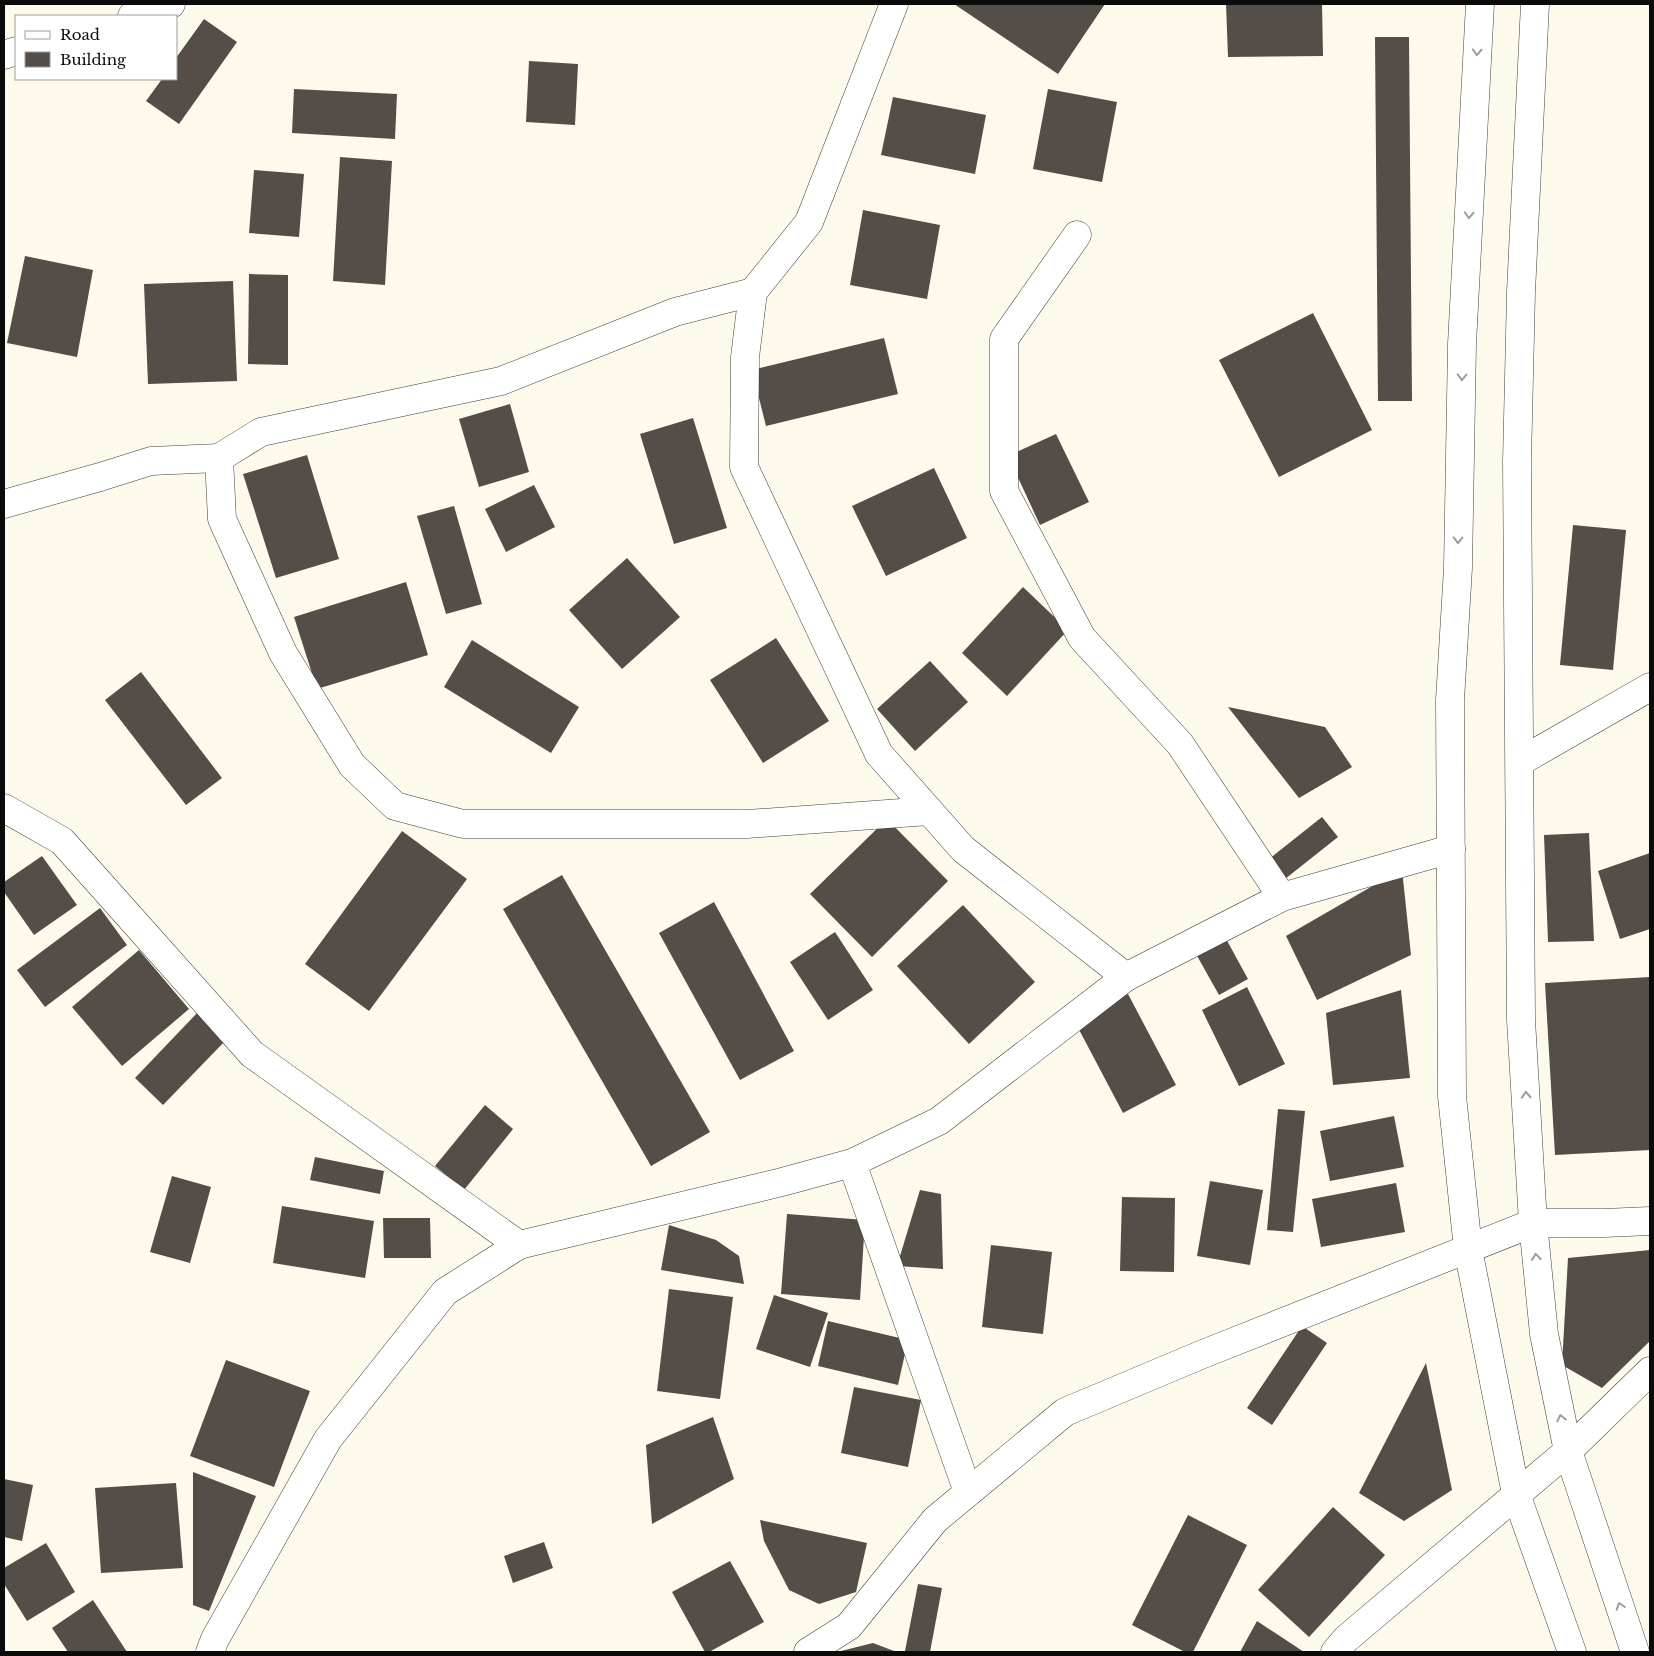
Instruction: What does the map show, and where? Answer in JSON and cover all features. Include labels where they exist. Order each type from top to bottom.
[{"type":"street","points":[[135,15],[171,4]]},
{"type":"street","points":[[894,4],[809,222],[753,292],[745,357],[744,466],[879,754],[963,849],[1126,977]]},
{"type":"street","points":[[1480,4],[1462,344],[1458,568],[1450,700],[1452,1096],[1468,1249],[1516,1494],[1572,1652]]},
{"type":"street","points":[[1535,4],[1521,292],[1518,461],[1521,1020],[1533,1223],[1544,1334],[1568,1451],[1635,1652]]},
{"type":"street","points":[[1077,235],[1004,339],[1004,491],[1082,638],[1180,744],[1282,897]]},
{"type":"street","points":[[4,504],[151,461],[219,458],[261,432],[501,380],[675,312],[753,292]]},
{"type":"street","points":[[219,458],[222,520],[283,653],[352,765],[395,806],[463,824],[747,824],[929,811]]},
{"type":"street","points":[[1521,761],[1650,687]]},
{"type":"street","points":[[4,808],[62,841],[252,1054],[519,1245]]},
{"type":"street","points":[[210,1652],[215,1639],[328,1439],[445,1292],[519,1245],[782,1182],[852,1163],[939,1122],[1126,977],[1282,897],[1451,849]]},
{"type":"street","points":[[852,1163],[968,1492]]},
{"type":"street","points":[[808,1652],[849,1626],[935,1520],[1065,1412],[1203,1354],[1533,1223],[1650,1221]]},
{"type":"street","points":[[1335,1652],[1346,1639],[1568,1451],[1650,1371]]},
{"type":"building","points":[[954,4],[1105,4],[1058,74]]},
{"type":"building","points":[[1226,4],[1322,4],[1323,56],[1228,57]]},
{"type":"building","points":[[204,19],[237,42],[179,124],[146,101],[161,80],[178,80],[178,55]]},
{"type":"building","points":[[1375,37],[1409,37],[1412,401],[1378,401]]},
{"type":"building","points":[[529,61],[578,64],[575,125],[526,122]]},
{"type":"building","points":[[294,89],[397,94],[395,139],[292,133]]},
{"type":"building","points":[[1048,89],[1117,102],[1102,182],[1033,169]]},
{"type":"building","points":[[893,97],[986,115],[975,174],[881,155]]},
{"type":"building","points":[[340,157],[392,161],[385,285],[333,281]]},
{"type":"building","points":[[254,170],[304,174],[299,237],[249,233]]},
{"type":"building","points":[[863,210],[940,225],[927,299],[850,285]]},
{"type":"building","points":[[25,256],[93,270],[77,357],[7,343]]},
{"type":"building","points":[[249,274],[288,275],[288,365],[248,364]]},
{"type":"building","points":[[233,281],[237,381],[148,384],[144,284]]},
{"type":"building","points":[[1313,313],[1372,430],[1279,477],[1219,360]]},
{"type":"building","points":[[884,338],[898,394],[766,426],[752,370]]},
{"type":"building","points":[[510,404],[529,472],[479,487],[459,419]]},
{"type":"building","points":[[693,418],[727,528],[674,544],[640,434]]},
{"type":"building","points":[[1056,434],[1089,502],[1040,525],[1008,456]]},
{"type":"building","points":[[307,455],[339,559],[276,578],[243,474]]},
{"type":"building","points":[[934,468],[967,538],[886,576],[852,506]]},
{"type":"building","points":[[534,485],[555,527],[506,552],[485,509]]},
{"type":"building","points":[[454,506],[482,604],[446,614],[417,516]]},
{"type":"building","points":[[1573,525],[1626,530],[1613,670],[1560,665]]},
{"type":"building","points":[[627,558],[680,617],[622,669],[569,610]]},
{"type":"building","points":[[406,582],[428,655],[317,689],[294,617]]},
{"type":"building","points":[[1023,587],[1068,630],[1007,696],[962,653]]},
{"type":"building","points":[[776,638],[829,721],[763,763],[710,680]]},
{"type":"building","points":[[472,640],[579,707],[551,753],[444,687]]},
{"type":"building","points":[[930,661],[968,702],[915,751],[877,709]]},
{"type":"building","points":[[141,672],[222,778],[186,805],[105,700]]},
{"type":"building","points":[[1228,707],[1325,727],[1352,767],[1299,798]]},
{"type":"building","points":[[1322,817],[1338,837],[1285,879],[1269,859]]},
{"type":"building","points":[[887,819],[948,881],[872,957],[810,894]]},
{"type":"building","points":[[402,831],[467,879],[369,1011],[305,964]]},
{"type":"building","points":[[1589,833],[1594,941],[1548,942],[1544,835]]},
{"type":"building","points":[[1650,853],[1650,929],[1620,939],[1598,871]]},
{"type":"building","points":[[42,856],[77,905],[34,935],[4,892],[4,882]]},
{"type":"building","points":[[1402,869],[1411,955],[1317,1000],[1286,936]]},
{"type":"building","points":[[562,875],[710,1132],[651,1166],[503,909]]},
{"type":"building","points":[[714,902],[794,1051],[740,1080],[659,933]]},
{"type":"building","points":[[963,905],[1035,982],[969,1044],[897,966]]},
{"type":"building","points":[[100,908],[127,945],[45,1007],[17,970]]},
{"type":"building","points":[[835,932],[873,990],[828,1020],[790,962]]},
{"type":"building","points":[[1225,937],[1248,979],[1219,995],[1196,954]]},
{"type":"building","points":[[139,950],[189,1009],[122,1066],[72,1007]]},
{"type":"building","points":[[1650,977],[1650,1150],[1555,1155],[1545,983]]},
{"type":"building","points":[[1247,987],[1285,1064],[1239,1086],[1202,1010]]},
{"type":"building","points":[[1401,990],[1410,1078],[1333,1085],[1326,1013]]},
{"type":"building","points":[[1128,994],[1176,1085],[1123,1113],[1075,1022]]},
{"type":"building","points":[[198,1012],[227,1039],[163,1105],[135,1078]]},
{"type":"building","points":[[485,1105],[513,1129],[464,1190],[435,1166]]},
{"type":"building","points":[[1278,1109],[1305,1111],[1293,1232],[1267,1230]]},
{"type":"building","points":[[1394,1116],[1404,1167],[1330,1181],[1320,1131]]},
{"type":"building","points":[[315,1157],[384,1171],[380,1194],[310,1180]]},
{"type":"building","points":[[172,1176],[211,1187],[190,1263],[150,1252]]},
{"type":"building","points":[[1210,1181],[1263,1190],[1250,1265],[1197,1256]]},
{"type":"building","points":[[1396,1183],[1405,1232],[1321,1247],[1312,1199]]},
{"type":"building","points":[[920,1190],[941,1194],[943,1269],[897,1266]]},
{"type":"building","points":[[1122,1197],[1175,1198],[1174,1272],[1120,1271]]},
{"type":"building","points":[[282,1206],[374,1221],[365,1278],[273,1263]]},
{"type":"building","points":[[787,1214],[865,1220],[860,1300],[781,1294]]},
{"type":"building","points":[[383,1218],[430,1218],[431,1258],[384,1258]]},
{"type":"building","points":[[669,1225],[716,1240],[739,1256],[744,1284],[661,1270]]},
{"type":"building","points":[[991,1245],[1052,1252],[1043,1334],[982,1327]]},
{"type":"building","points":[[1650,1250],[1650,1341],[1602,1388],[1562,1365],[1568,1258]]},
{"type":"building","points":[[669,1289],[733,1297],[720,1399],[657,1391]]},
{"type":"building","points":[[774,1295],[828,1313],[810,1367],[756,1349]]},
{"type":"building","points":[[828,1321],[908,1340],[898,1385],[818,1366]]},
{"type":"building","points":[[1302,1326],[1327,1343],[1272,1425],[1247,1408]]},
{"type":"building","points":[[226,1360],[310,1391],[274,1487],[190,1456]]},
{"type":"building","points":[[1426,1363],[1452,1490],[1404,1521],[1359,1493]]},
{"type":"building","points":[[854,1387],[921,1400],[908,1467],[841,1453]]},
{"type":"building","points":[[713,1417],[734,1479],[652,1524],[646,1445]]},
{"type":"building","points":[[193,1472],[256,1496],[209,1611],[193,1605]]},
{"type":"building","points":[[4,1479],[33,1485],[22,1541],[4,1537]]},
{"type":"building","points":[[176,1483],[183,1568],[101,1573],[95,1488]]},
{"type":"building","points":[[1333,1507],[1385,1555],[1309,1637],[1258,1590]]},
{"type":"building","points":[[1188,1515],[1247,1545],[1193,1652],[1185,1652],[1132,1625]]},
{"type":"building","points":[[760,1520],[867,1543],[856,1592],[819,1604],[789,1590],[764,1541]]},
{"type":"building","points":[[544,1542],[553,1568],[513,1583],[504,1556]]},
{"type":"building","points":[[46,1543],[75,1592],[27,1621],[4,1584],[4,1568]]},
{"type":"building","points":[[730,1561],[764,1622],[709,1652],[705,1652],[672,1592]]},
{"type":"building","points":[[918,1584],[942,1588],[930,1652],[905,1651]]},
{"type":"building","points":[[93,1600],[127,1652],[68,1652],[52,1628]]},
{"type":"building","points":[[1257,1621],[1304,1652],[1240,1652]]},
{"type":"building","points":[[873,1643],[894,1651],[837,1652]]}]
